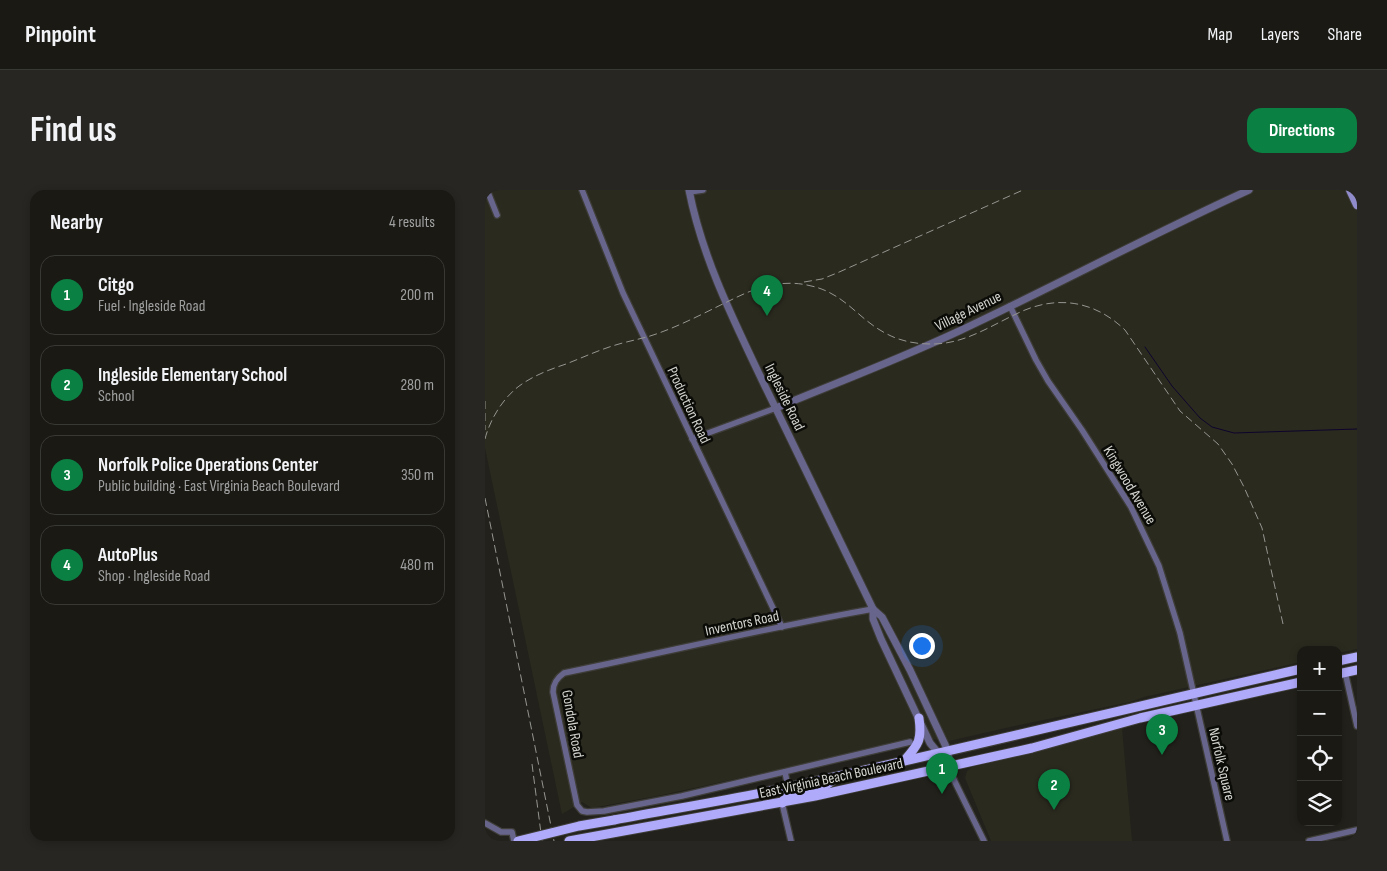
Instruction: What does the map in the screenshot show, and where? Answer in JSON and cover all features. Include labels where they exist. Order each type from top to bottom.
[{"type":"main road","points":[[1350,190],[1357,205]]},
{"type":"main road","points":[[1342,660],[1357,657]]},
{"type":"main road","name":"East Virginia Beach Boulevard","points":[[518,841],[579,826],[789,787],[1297,670]]},
{"type":"main road","points":[[1342,673],[1357,670]]},
{"type":"main road","name":"East Virginia Beach Boulevard","points":[[569,841],[781,803],[949,767],[1032,748],[1140,718],[1297,683]]},
{"type":"main road","points":[[904,761],[915,749],[920,738],[919,718]]},
{"type":"main road","points":[[764,792],[781,803],[790,794],[821,788],[838,776]]},
{"type":"street","points":[[487,190],[497,216]]},
{"type":"street","name":"Production Road","points":[[582,190],[623,292],[782,627]]},
{"type":"street","points":[[689,191],[703,190]]},
{"type":"street","name":"Village Avenue","points":[[692,439],[776,408],[958,332],[1161,231],[1249,190]]},
{"type":"street","name":"Ingleside Road","points":[[689,191],[704,250],[728,307],[873,609],[882,617],[910,670],[948,751],[949,767],[955,782],[984,841]]},
{"type":"street","name":"Kingwood Avenue","points":[[1010,306],[1048,381],[1127,500],[1145,535],[1159,566],[1172,605],[1180,632],[1193,693]]},
{"type":"street","name":"Ingleside Road","points":[[873,609],[873,619],[881,639],[931,743],[949,767]]},
{"type":"street","name":"Inventors Road","points":[[617,662],[873,609]]},
{"type":"street","name":"Gondola Road","points":[[595,812],[583,811],[577,805],[553,688],[556,680],[565,673],[617,662]]},
{"type":"street","points":[[1342,673],[1357,726]]},
{"type":"street","name":"Norfolk Square","points":[[1193,693],[1227,841]]},
{"type":"street","name":"East Virginia Beach Boulevard","points":[[595,812],[682,796],[910,742]]},
{"type":"street","name":"East Virginia Beach Boulevard","points":[[785,772],[789,787]]},
{"type":"street","points":[[781,803],[791,841]]},
{"type":"street","points":[[595,812],[598,822]]},
{"type":"street","points":[[485,823],[501,832],[512,832],[514,841]]},
{"type":"street","points":[[1309,841],[1357,830]]},
{"type":"shaded area","points":[[485,190],[1357,190],[1357,649],[1342,652],[1342,646],[1297,646],[1297,663],[1144,697],[1130,702],[949,741],[913,737],[768,772],[592,808],[582,802],[562,814],[485,448]]},
{"type":"shaded area","points":[[1122,728],[1132,841],[991,841],[965,778],[967,771],[972,767]]},
{"type":"waterway","points":[[1145,347],[1172,386],[1200,418],[1212,427],[1234,433],[1357,429]]},
{"type":"railway","points":[[804,282],[822,279],[837,273],[1023,190]]},
{"type":"railway","points":[[485,439],[490,424],[504,401],[515,389],[532,378],[606,348],[668,329],[743,294],[768,286],[796,283],[820,288],[841,300],[887,334],[914,343],[925,344],[956,341],[968,337],[1039,305],[1052,303],[1078,304],[1103,313],[1125,330],[1180,411],[1218,444],[1232,464],[1262,528],[1283,624]]},
{"type":"railway","points":[[485,401],[485,430]]},
{"type":"railway","points":[[485,498],[554,841]]},
{"type":"railway","points":[[532,764],[542,841]]},
{"type":"place","name":"AutoPlus","points":[[767,316]]},
{"type":"place","name":"Norfolk Police Operations Center","points":[[1162,755]]},
{"type":"place","name":"Citgo","points":[[942,794]]},
{"type":"place","name":"Ingleside Elementary School","points":[[1054,810]]}]
